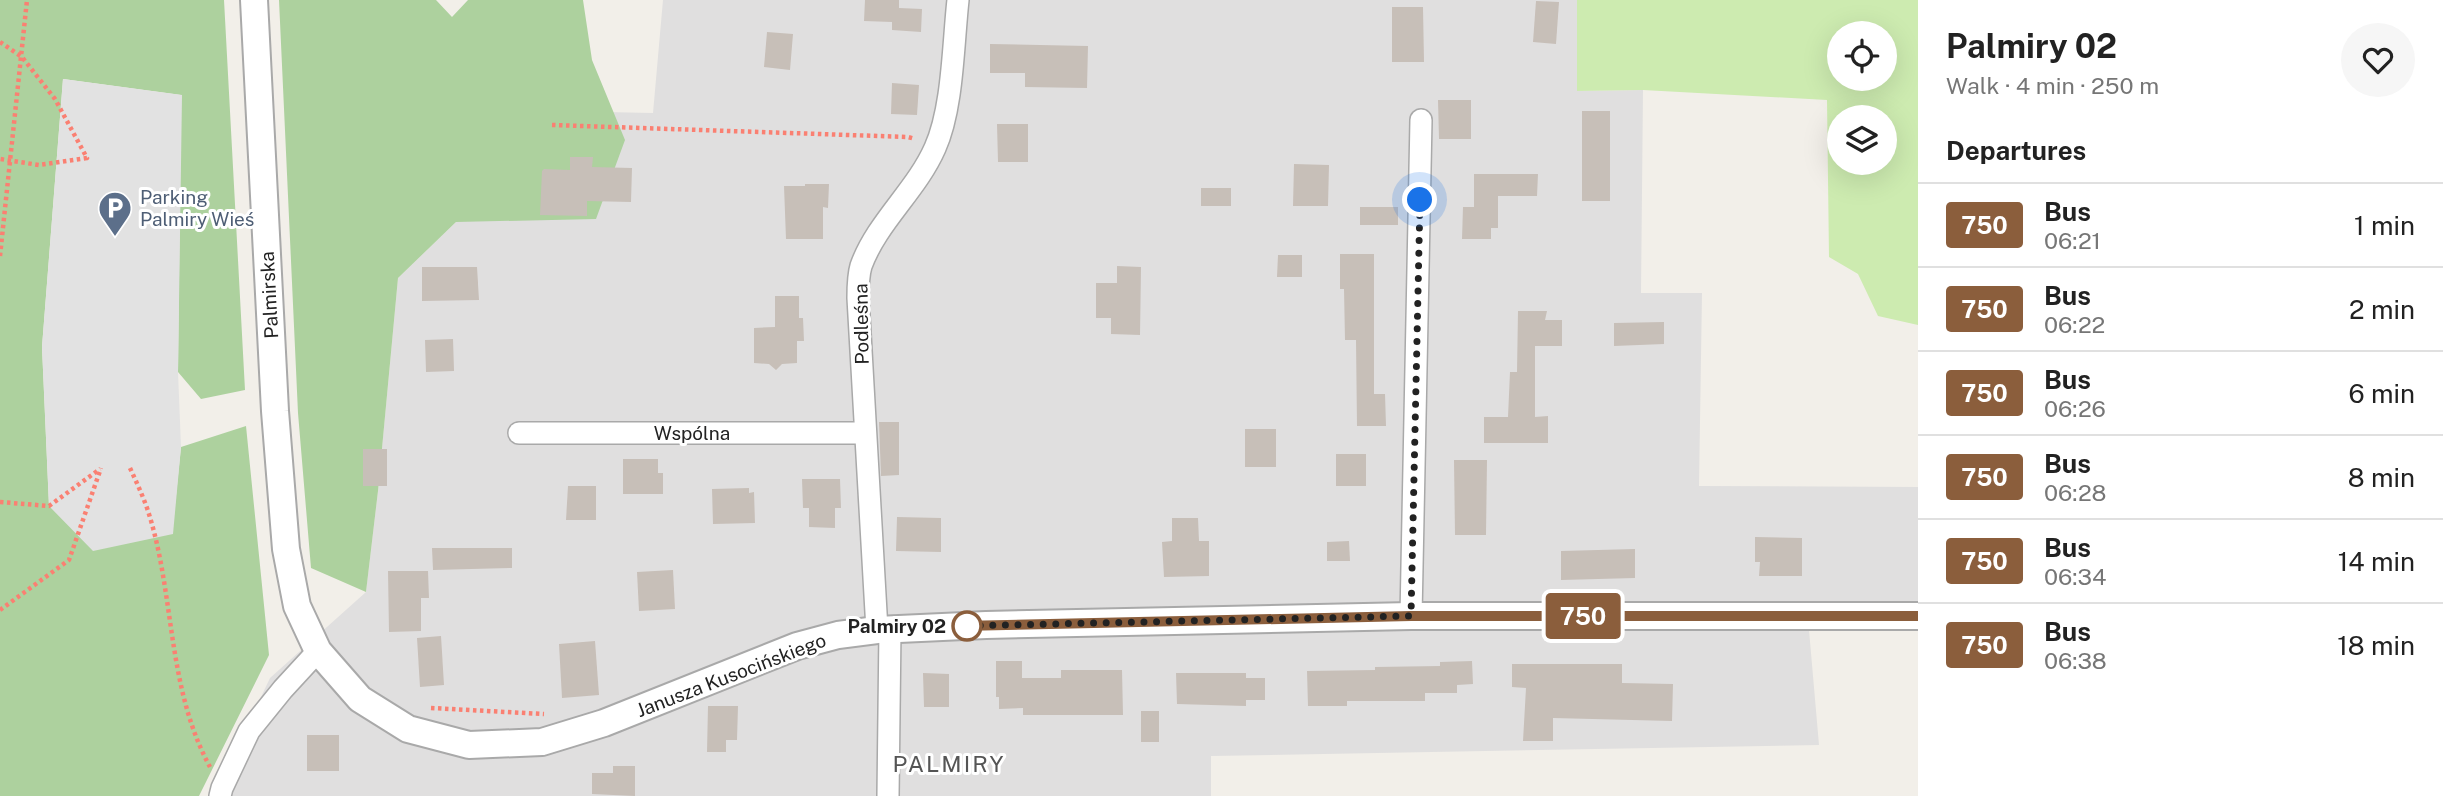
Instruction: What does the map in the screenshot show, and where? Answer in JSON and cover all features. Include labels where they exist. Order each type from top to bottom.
[{"type":"street","name":"Palmirska","points":[[254,0],[275,411],[286,549]]},
{"type":"street","name":"Podleśna","points":[[888,796],[883,629],[865,433],[858,298],[860,268],[875,236],[925,169],[936,145],[946,111],[958,0]]},
{"type":"street","points":[[1411,616],[1421,120]]},
{"type":"street","name":"Wspólna","points":[[519,433],[865,433]]},
{"type":"street","name":"Janusza Kusocińskiego","points":[[286,549],[297,606],[318,650],[360,699],[408,729],[469,745],[542,742],[604,723],[797,646],[838,635],[883,629],[1411,616],[1918,616]]},
{"type":"street","points":[[221,792],[249,732],[282,689],[318,650]]},
{"type":"path","points":[[0,256],[27,0]]},
{"type":"path","points":[[0,42],[22,57],[55,99],[87,158],[39,165],[11,163],[0,159]]},
{"type":"path","points":[[552,125],[908,137],[936,145]]},
{"type":"path","points":[[0,502],[49,506],[101,468],[69,560],[0,610]]},
{"type":"path","points":[[130,468],[147,508],[188,711],[221,792]]},
{"type":"shaded area","points":[[663,0],[1577,0],[1577,91],[1643,90],[1641,293],[1702,293],[1699,486],[1918,487],[1918,629],[1809,630],[1819,745],[1211,756],[1211,796],[214,796],[270,678],[366,592],[398,278],[456,222],[507,110],[653,113]]},
{"type":"shaded area","name":"Parking Palmiry Wieś","points":[[63,79],[182,95],[178,372],[181,447],[173,534],[93,551],[49,506],[42,347]]},
{"type":"green space","points":[[0,0],[224,0],[245,390],[201,399],[178,372],[181,95],[63,79],[42,347],[49,506],[172,534],[181,447],[246,426],[269,655],[199,796],[0,796]]},
{"type":"green space","points":[[279,0],[436,0],[452,17],[468,0],[583,0],[592,60],[625,140],[596,219],[456,222],[398,278],[366,592],[311,568],[298,413]]},
{"type":"green space","points":[[1577,0],[1918,0],[1918,325],[1878,316],[1858,274],[1829,257],[1828,175],[1897,175],[1897,105],[1827,105],[1827,100],[1643,90],[1577,91]]},
{"type":"building","points":[[865,0],[899,0],[899,8],[922,9],[921,32],[892,30],[892,22],[864,21]]},
{"type":"building","points":[[1536,1],[1559,2],[1556,44],[1533,42]]},
{"type":"building","points":[[1392,7],[1423,7],[1424,62],[1392,62]]},
{"type":"building","points":[[767,32],[793,34],[790,70],[764,67]]},
{"type":"building","points":[[990,44],[1088,46],[1087,88],[1025,87],[1025,73],[990,73]]},
{"type":"building","points":[[892,83],[919,85],[917,115],[891,114]]},
{"type":"building","points":[[1438,100],[1471,100],[1471,139],[1439,139]]},
{"type":"building","points":[[1582,111],[1610,111],[1610,201],[1582,201]]},
{"type":"building","points":[[997,124],[1028,124],[1028,162],[998,162]]},
{"type":"building","points":[[570,157],[593,157],[592,167],[632,168],[631,202],[587,201],[587,216],[540,215],[542,171],[570,170]]},
{"type":"building","points":[[1294,164],[1329,165],[1328,206],[1293,206]]},
{"type":"building","points":[[1474,174],[1538,174],[1537,196],[1498,196],[1498,228],[1491,228],[1491,239],[1462,239],[1463,207],[1474,207]]},
{"type":"building","points":[[829,184],[828,208],[823,207],[823,239],[786,239],[784,186]]},
{"type":"building","points":[[1201,188],[1231,188],[1231,206],[1201,206]]},
{"type":"building","points":[[1360,207],[1398,207],[1398,225],[1360,225]]},
{"type":"building","points":[[1340,254],[1374,254],[1374,394],[1385,394],[1386,426],[1357,426],[1356,340],[1345,340]]},
{"type":"building","points":[[1278,255],[1302,255],[1302,277],[1277,277]]},
{"type":"building","points":[[1117,266],[1141,267],[1140,335],[1111,334],[1111,318],[1096,318],[1096,283],[1117,283]]},
{"type":"building","points":[[422,267],[477,267],[479,300],[422,301]]},
{"type":"building","points":[[775,296],[799,296],[799,318],[803,318],[804,341],[797,341],[797,363],[782,364],[776,370],[769,364],[754,363],[754,328],[775,327]]},
{"type":"building","points":[[1518,311],[1547,311],[1545,320],[1562,320],[1562,346],[1535,346],[1535,417],[1548,416],[1548,443],[1484,443],[1484,417],[1508,417],[1510,372],[1517,372]]},
{"type":"building","points":[[1664,322],[1664,344],[1614,346],[1614,323]]},
{"type":"building","points":[[453,339],[454,371],[426,372],[425,340]]},
{"type":"building","points":[[879,422],[899,422],[899,475],[881,476]]},
{"type":"building","points":[[1245,429],[1276,429],[1276,467],[1245,467]]},
{"type":"building","points":[[363,449],[387,449],[387,486],[363,486]]},
{"type":"building","points":[[1336,454],[1366,454],[1366,486],[1336,486]]},
{"type":"building","points":[[623,459],[658,459],[658,473],[663,473],[663,494],[623,494]]},
{"type":"building","points":[[1454,460],[1487,460],[1486,535],[1455,535]]},
{"type":"building","points":[[802,479],[840,479],[841,508],[835,508],[835,528],[809,527],[809,508],[803,508]]},
{"type":"building","points":[[568,486],[596,486],[596,520],[566,520]]},
{"type":"building","points":[[749,488],[749,493],[754,492],[755,523],[713,524],[712,489]]},
{"type":"building","points":[[897,517],[941,518],[941,552],[896,551]]},
{"type":"building","points":[[1172,518],[1198,518],[1199,541],[1209,541],[1209,576],[1164,577],[1162,542],[1172,541]]},
{"type":"building","points":[[1755,537],[1802,538],[1802,576],[1759,576],[1760,562],[1755,562]]},
{"type":"building","points":[[1349,541],[1350,561],[1327,561],[1327,542]]},
{"type":"building","points":[[432,548],[512,548],[512,568],[433,570]]},
{"type":"building","points":[[1635,549],[1635,578],[1561,580],[1561,551]]},
{"type":"building","points":[[673,570],[675,609],[639,611],[637,572]]},
{"type":"building","points":[[388,571],[428,571],[429,598],[421,598],[421,631],[389,632]]},
{"type":"building","points":[[441,636],[444,685],[420,687],[417,638]]},
{"type":"building","points":[[595,641],[599,695],[562,698],[559,644]]},
{"type":"building","points":[[996,661],[1022,661],[1022,678],[1061,678],[1061,670],[1122,670],[1123,715],[1023,715],[1023,708],[999,709],[999,697],[996,697]]},
{"type":"building","points":[[1472,661],[1473,684],[1457,685],[1457,693],[1425,693],[1425,701],[1347,701],[1347,706],[1308,706],[1307,671],[1375,670],[1375,667],[1440,666],[1440,662]]},
{"type":"building","points":[[1512,664],[1622,664],[1622,683],[1673,684],[1672,721],[1553,718],[1553,741],[1523,741],[1526,688],[1512,687]]},
{"type":"building","points":[[923,673],[949,674],[949,707],[924,707]]},
{"type":"building","points":[[1176,673],[1246,673],[1246,678],[1265,678],[1265,700],[1246,700],[1246,706],[1177,704]]},
{"type":"building","points":[[708,706],[738,706],[737,740],[726,740],[726,752],[707,752]]},
{"type":"building","points":[[1141,711],[1159,711],[1159,742],[1141,742]]},
{"type":"building","points":[[307,735],[339,735],[339,771],[307,771]]},
{"type":"building","points":[[613,766],[635,766],[635,796],[592,794],[592,773],[613,773]]},
{"type":"bus line","name":"750","points":[[961,626],[1411,616],[1918,616]]},
{"type":"place","name":"Parking Palmiry Wieś","points":[[115,238]]},
{"type":"place","name":"Palmiry 02","points":[[967,626]]},
{"type":"district","name":"PALMIRY","points":[[949,764]]},
{"type":"route","points":[[967,626],[961,626],[1411,616],[1420,200]]}]
